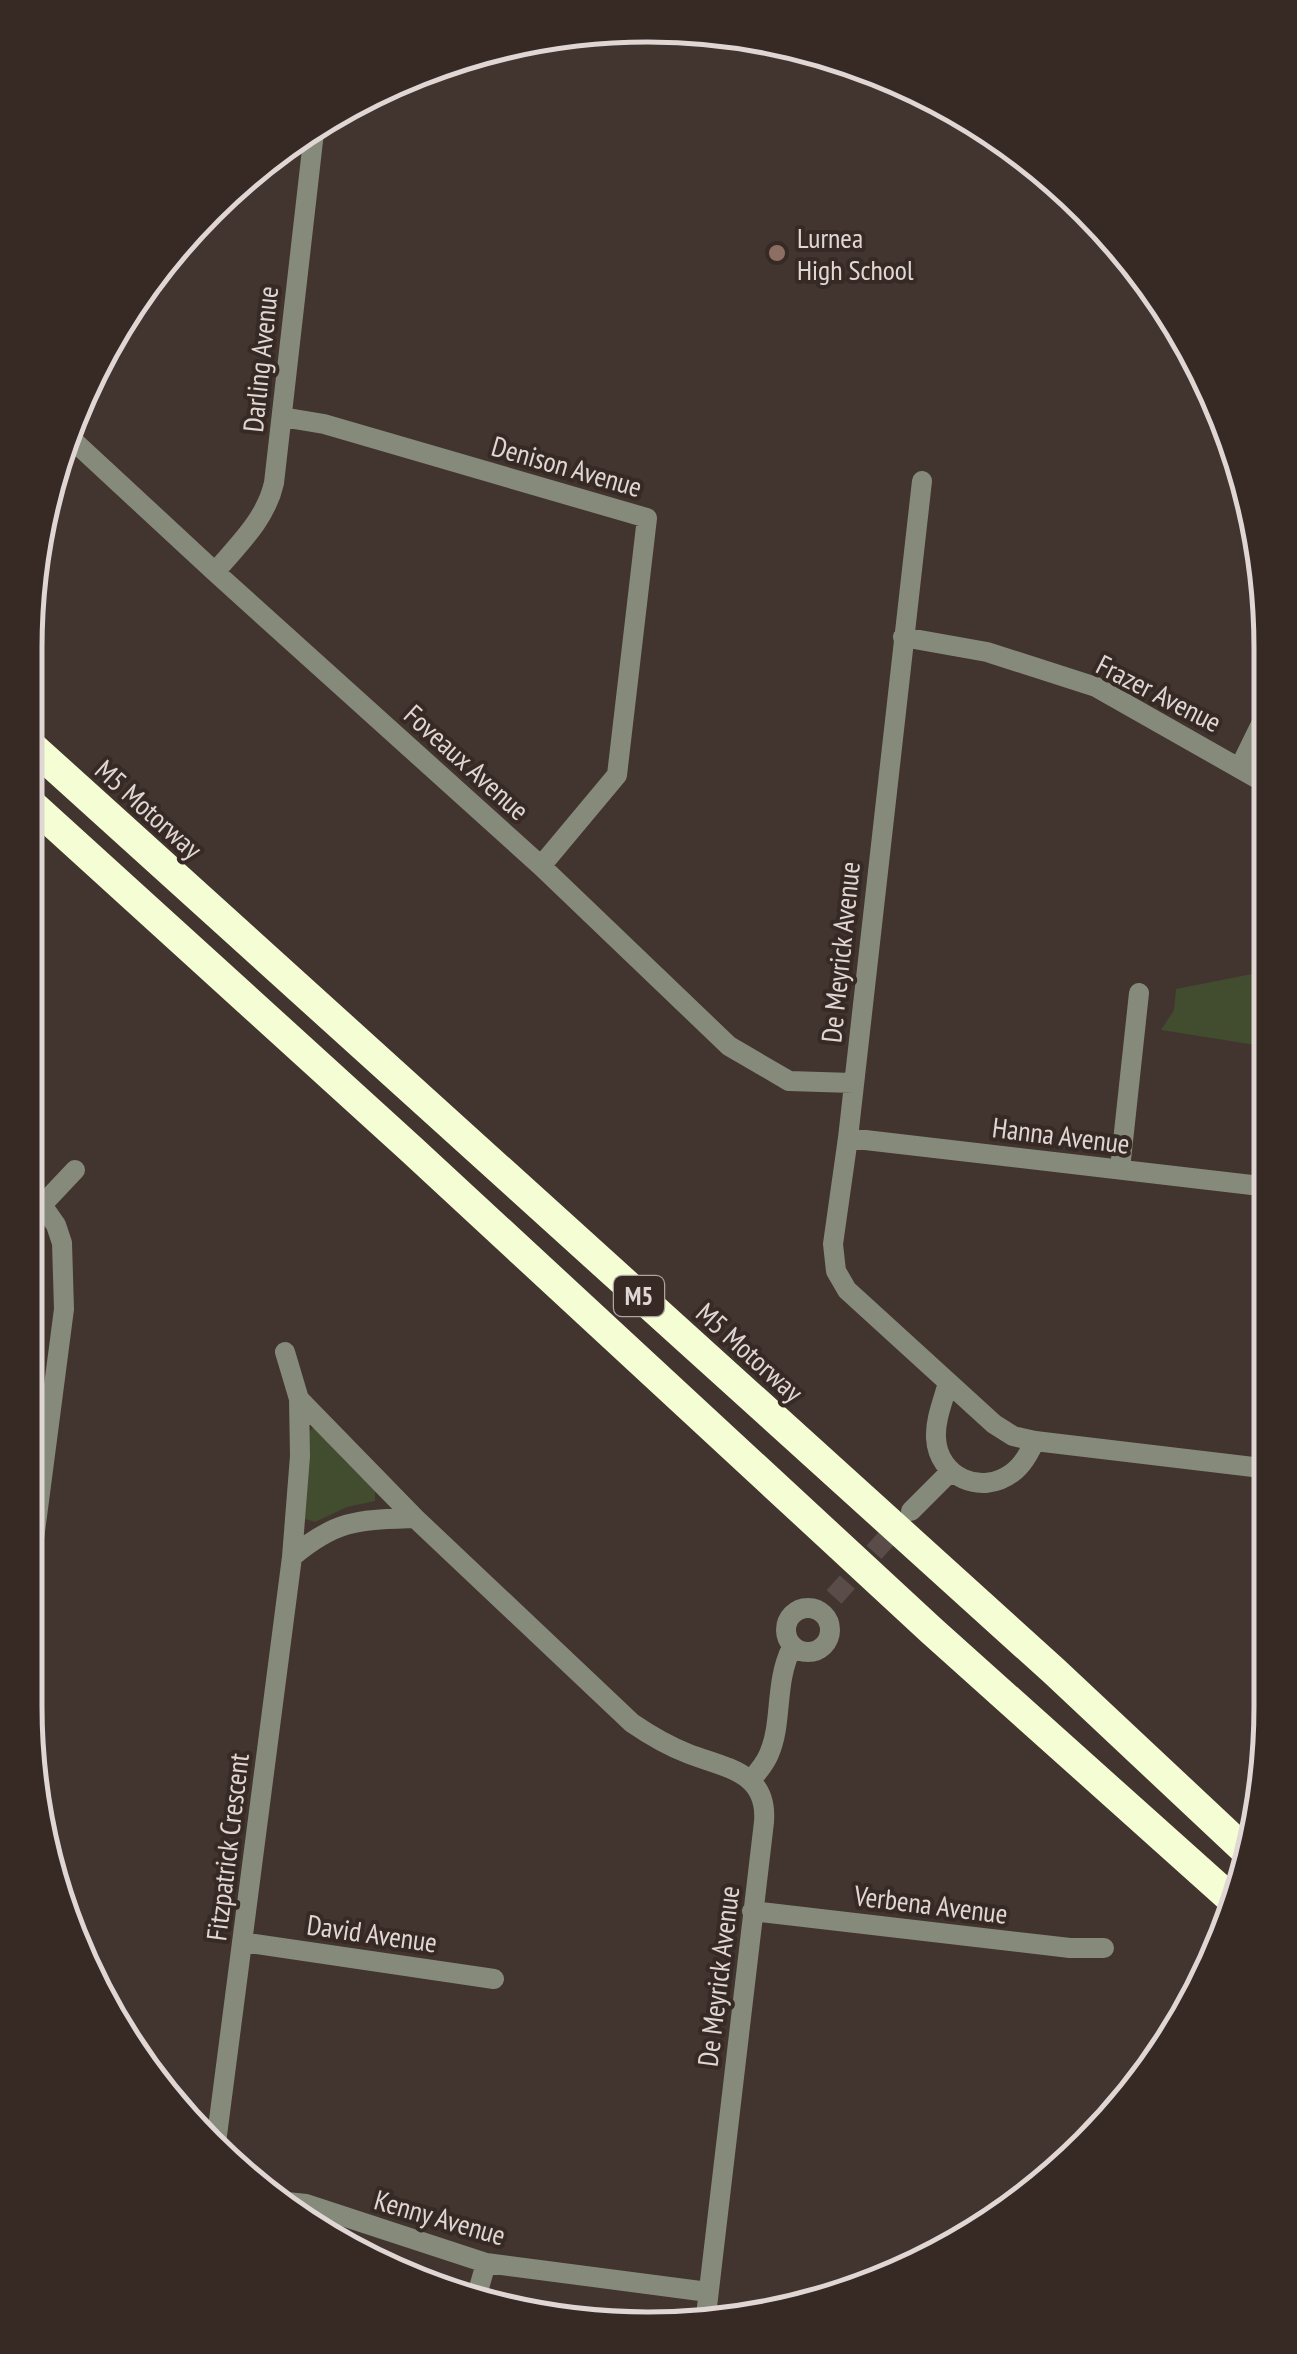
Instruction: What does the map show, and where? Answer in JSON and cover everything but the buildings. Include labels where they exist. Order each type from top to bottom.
[{"type":"highway","name":"M5 Motorway","points":[[42,756],[856,1491],[1238,1844]]},
{"type":"highway","name":"M5","points":[[42,814],[932,1632],[1224,1893]]},
{"type":"street","name":"Darling Avenue","points":[[214,572],[270,502],[313,145]]},
{"type":"street","name":"Denison Avenue","points":[[282,417],[324,424],[647,518],[618,775],[541,866]]},
{"type":"street","name":"Foveaux Avenue","points":[[78,445],[541,866],[729,1046],[789,1081],[853,1084]]},
{"type":"street","name":"De Meyrick Avenue","points":[[922,480],[833,1244],[836,1271],[847,1290],[948,1384],[1013,1436],[1254,1467]]},
{"type":"street","name":"Frazer Avenue","points":[[903,637],[988,652],[1096,687],[1254,776]]},
{"type":"street","points":[[1240,767],[1254,738]]},
{"type":"street","points":[[1120,1169],[1139,993]]},
{"type":"street","name":"Hanna Avenue","points":[[848,1138],[1254,1185]]},
{"type":"street","points":[[42,1196],[76,1170]]},
{"type":"street","points":[[42,1210],[56,1225],[62,1243],[64,1309],[42,1425]]},
{"type":"street","name":"Fitzpatrick Crescent","points":[[218,2131],[292,1557],[300,1399],[285,1352]]},
{"type":"street","points":[[948,1384],[936,1438],[941,1458],[956,1477],[988,1483],[1002,1479],[1018,1468],[1035,1441]]},
{"type":"street","name":"Fitzpatrick Crescent","points":[[300,1399],[415,1518],[632,1723],[660,1742],[735,1770],[751,1780]]},
{"type":"street","points":[[910,1512],[950,1472]]},
{"type":"street","points":[[292,1557],[337,1526],[415,1518]]},
{"type":"street","points":[[751,1780],[772,1748],[782,1675],[792,1647],[786,1633],[789,1618],[800,1609],[828,1605],[830,1632],[824,1645],[812,1652],[792,1647]]},
{"type":"street","name":"De Meyrick Avenue","points":[[706,2308],[765,1813],[762,1794],[751,1780]]},
{"type":"street","name":"Verbena Avenue","points":[[752,1911],[1070,1948],[1104,1948]]},
{"type":"street","name":"David Avenue","points":[[242,1942],[494,1978]]},
{"type":"street","name":"Kenny Avenue","points":[[305,2204],[486,2263],[708,2292]]},
{"type":"street","points":[[479,2287],[486,2263]]},
{"type":"green space","points":[[1254,974],[1254,1045],[1161,1030],[1174,1010],[1176,989]]},
{"type":"green space","points":[[320,1428],[343,1459],[375,1488],[375,1501],[347,1507],[315,1522],[305,1519],[308,1432]]},
{"type":"tunnel","points":[[834,1597],[903,1520]]},
{"type":"place","name":"Lurnea High School","points":[[777,253]]}]
